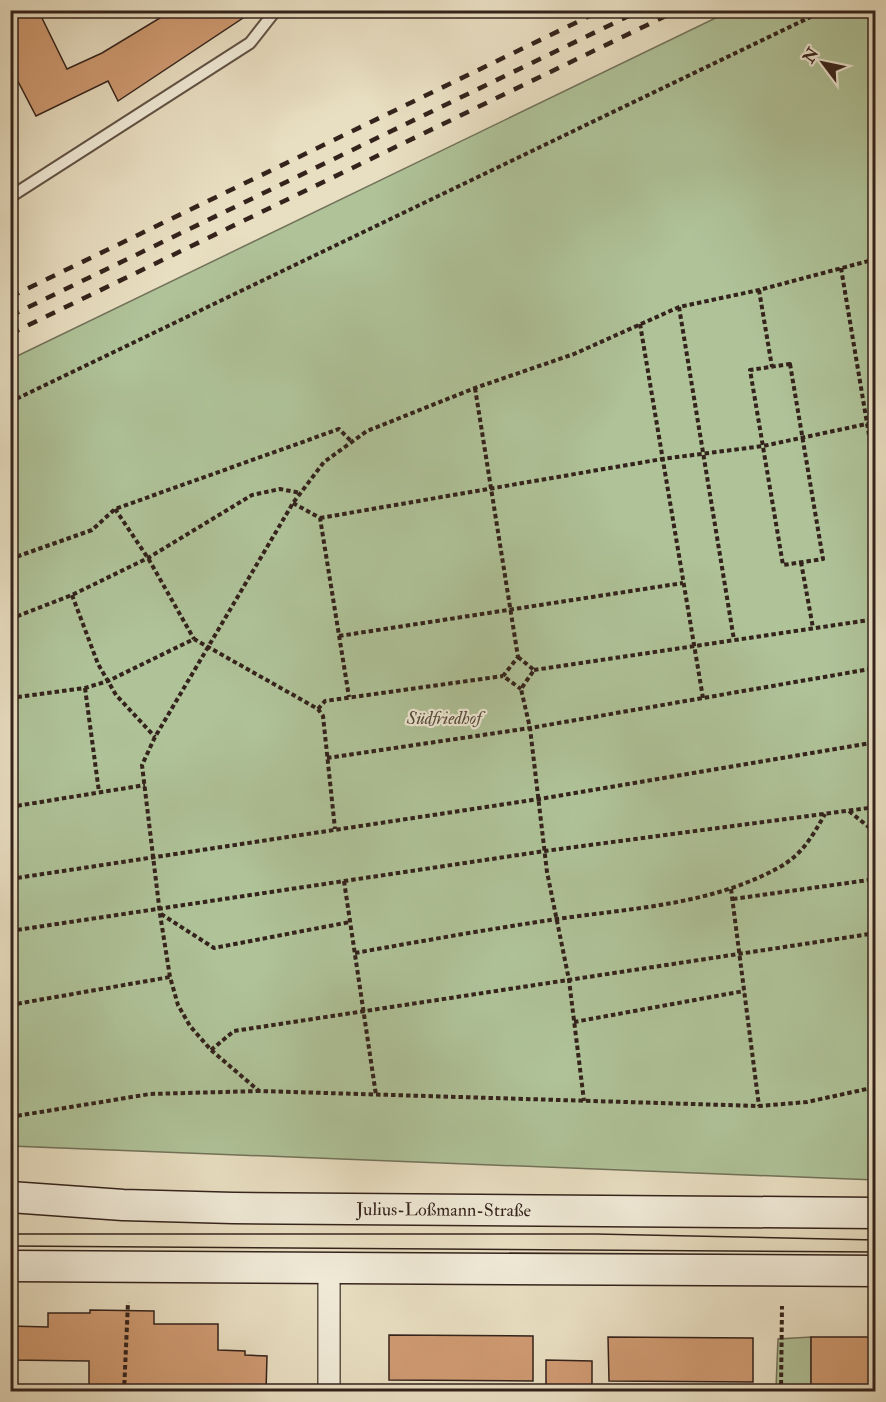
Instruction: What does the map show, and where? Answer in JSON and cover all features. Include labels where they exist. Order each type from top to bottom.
[{"type":"main road","name":"Julius-Loßmann-Straße","points":[[10,1197],[202,1208],[876,1213]]},
{"type":"main road","points":[[10,1266],[876,1271]]},
{"type":"street","points":[[329,1268],[329,1392]]},
{"type":"lane","points":[[10,197],[250,43],[276,10]]},
{"type":"path","points":[[10,402],[825,10]]},
{"type":"path","points":[[260,1091],[211,1050],[178,1005],[170,977],[160,911],[142,765],[155,737],[293,503],[324,462],[368,431],[475,388],[574,354],[679,307],[759,290],[876,259]]},
{"type":"path","points":[[841,268],[876,477]]},
{"type":"path","points":[[759,290],[772,367]]},
{"type":"path","points":[[679,307],[734,640]]},
{"type":"path","points":[[640,324],[703,698]]},
{"type":"path","points":[[790,364],[802,439],[823,559],[783,566],[750,370],[790,364]]},
{"type":"path","points":[[475,388],[518,657],[534,670],[876,619]]},
{"type":"path","points":[[293,503],[320,518],[662,459],[763,446],[876,422]]},
{"type":"path","points":[[10,559],[92,530],[115,509],[339,429],[352,442]]},
{"type":"path","points":[[10,619],[72,596],[148,558],[252,495],[280,489],[301,493]]},
{"type":"path","points":[[115,509],[148,558],[194,639],[318,710],[323,716],[335,829]]},
{"type":"path","points":[[320,518],[349,697]]},
{"type":"path","points":[[801,562],[813,628]]},
{"type":"path","points":[[339,636],[684,582]]},
{"type":"path","points":[[72,596],[98,664],[116,695],[155,737]]},
{"type":"path","points":[[10,698],[86,688],[108,681],[194,639]]},
{"type":"path","points":[[503,676],[518,657]]},
{"type":"path","points":[[327,758],[530,728],[876,668]]},
{"type":"path","points":[[534,670],[522,689],[530,728],[544,851],[555,920],[569,980],[584,1101]]},
{"type":"path","points":[[318,710],[325,701],[503,676],[522,689]]},
{"type":"path","points":[[86,688],[99,792]]},
{"type":"path","points":[[10,879],[153,855],[539,800],[871,743]]},
{"type":"path","points":[[10,807],[145,784]]},
{"type":"path","points":[[10,931],[160,911],[544,851],[876,807]]},
{"type":"path","points":[[848,810],[876,833]]},
{"type":"path","points":[[355,952],[699,899],[731,889],[780,867],[806,849],[826,813]]},
{"type":"path","points":[[733,899],[876,879]]},
{"type":"path","points":[[344,881],[376,1095]]},
{"type":"path","points":[[731,889],[759,1106]]},
{"type":"path","points":[[160,911],[214,948],[350,922]]},
{"type":"path","points":[[211,1050],[234,1031],[876,933]]},
{"type":"path","points":[[10,1005],[170,977]]},
{"type":"path","points":[[574,1022],[744,992]]},
{"type":"path","points":[[10,1117],[150,1094],[260,1091],[759,1106],[807,1102],[876,1087]]},
{"type":"path","points":[[124,1392],[128,1302]]},
{"type":"path","points":[[781,1392],[782,1306]]},
{"type":"green space","name":"Südfriedhof","points":[[730,11],[875,11],[875,1180],[11,1146],[11,359]]},
{"type":"green space","points":[[811,1337],[811,1385],[876,1386],[875,1392],[705,1392],[776,1388],[778,1339]]},
{"type":"building","points":[[10,10],[38,10],[67,69],[102,53],[173,10],[255,10],[118,101],[108,81],[36,116],[10,66]]},
{"type":"building","points":[[90,1310],[154,1311],[154,1324],[218,1324],[218,1350],[245,1351],[245,1355],[267,1356],[266,1392],[89,1392],[89,1361],[10,1360],[10,1326],[48,1327],[48,1313],[90,1313]]},
{"type":"building","points":[[389,1335],[533,1336],[533,1381],[389,1380]]},
{"type":"building","points":[[608,1337],[753,1338],[753,1382],[609,1381]]},
{"type":"building","points":[[811,1337],[876,1337],[876,1386],[811,1385]]},
{"type":"building","points":[[546,1360],[592,1361],[592,1392],[546,1392]]},
{"type":"tram line","points":[[10,1234],[596,1234],[876,1240]]},
{"type":"tram line","points":[[10,1246],[876,1252]]},
{"type":"railway","points":[[10,297],[602,10]]},
{"type":"railway","points":[[10,316],[641,10]]},
{"type":"railway","points":[[10,334],[678,10]]}]
